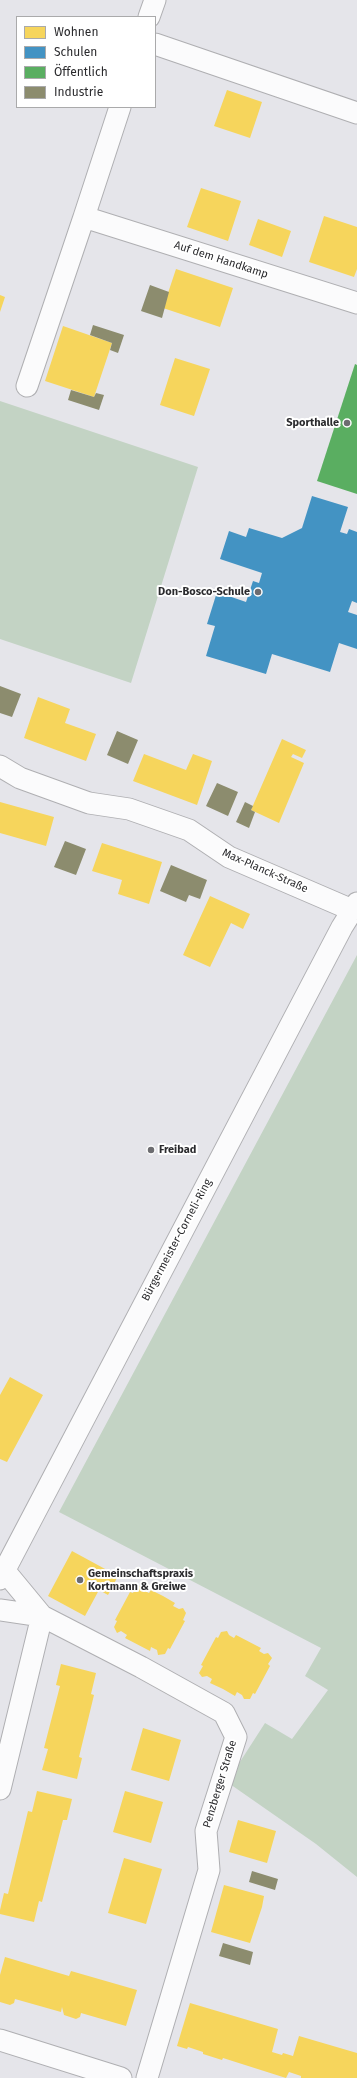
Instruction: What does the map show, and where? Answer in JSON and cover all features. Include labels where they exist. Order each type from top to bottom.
[{"type":"street","points":[[149,16],[155,0]]},
{"type":"street","points":[[156,44],[357,113]]},
{"type":"street","points":[[27,386],[120,108]]},
{"type":"street","name":"Auf dem Handkamp","points":[[84,217],[357,303]]},
{"type":"street","name":"Max-Planck-Straße","points":[[0,766],[20,778],[89,803],[129,809],[189,830],[229,857],[355,907]]},
{"type":"street","name":"Bürgermeister-Corneli-Ring","points":[[2,1574],[342,927],[355,907]]},
{"type":"street","name":"Penzberger Straße","points":[[2,1574],[42,1616],[224,1713],[236,1737],[206,1831],[209,1870],[148,2078]]},
{"type":"street","name":"Penzberger Straße","points":[[0,1610],[42,1616]]},
{"type":"street","points":[[0,1788],[42,1616]]},
{"type":"street","points":[[0,2040],[121,2078]]},
{"type":"green space","points":[[0,401],[198,467],[131,683],[0,639]]},
{"type":"green space","points":[[357,955],[357,1877],[316,1844],[227,1782],[265,1723],[292,1739],[328,1690],[305,1676],[321,1648],[59,1512]]},
{"type":"building: Wohnen","points":[[227,90],[262,102],[250,138],[214,126]]},
{"type":"building: Wohnen","points":[[201,188],[241,201],[228,241],[187,227]]},
{"type":"building: Wohnen","points":[[324,216],[357,227],[357,269],[354,277],[309,262]]},
{"type":"building: Wohnen","points":[[258,219],[291,231],[282,257],[249,245]]},
{"type":"building: Wohnen","points":[[176,269],[233,288],[220,327],[163,308]]},
{"type":"building: Wohnen","points":[[0,295],[5,297],[0,312]]},
{"type":"building: Wohnen","points":[[63,326],[112,343],[94,397],[45,381]]},
{"type":"building: Wohnen","points":[[175,358],[210,369],[194,416],[160,405]]},
{"type":"building: Wohnen","points":[[38,697],[70,709],[65,723],[96,734],[86,761],[24,738]]},
{"type":"building: Wohnen","points":[[282,739],[306,750],[302,758],[293,754],[291,757],[304,763],[279,823],[251,810]]},
{"type":"building: Wohnen","points":[[144,754],[186,770],[193,754],[212,761],[197,805],[133,781]]},
{"type":"building: Wohnen","points":[[0,802],[54,817],[46,846],[0,833]]},
{"type":"building: Wohnen","points":[[102,843],[162,862],[149,904],[118,894],[122,880],[92,871]]},
{"type":"building: Wohnen","points":[[210,896],[250,914],[243,929],[231,923],[210,967],[183,955]]},
{"type":"building: Wohnen","points":[[10,1377],[43,1395],[7,1462],[0,1459],[0,1395]]},
{"type":"building: Wohnen","name":"Gemeinschaftspraxis Kortmann & Greiwe","points":[[72,1551],[118,1576],[108,1595],[99,1590],[85,1616],[48,1596]]},
{"type":"building: Wohnen","points":[[136,1586],[142,1586],[143,1590],[149,1593],[151,1590],[163,1596],[175,1603],[173,1606],[179,1609],[183,1608],[186,1613],[183,1620],[185,1621],[170,1649],[168,1648],[165,1654],[158,1655],[157,1650],[151,1647],[150,1651],[125,1638],[127,1635],[121,1631],[117,1633],[114,1627],[117,1621],[115,1620],[130,1592],[133,1593]]},
{"type":"building: Wohnen","points":[[227,1631],[229,1635],[234,1638],[236,1635],[261,1648],[259,1651],[264,1654],[268,1653],[272,1658],[268,1664],[270,1666],[255,1694],[253,1693],[250,1699],[244,1699],[242,1695],[237,1692],[235,1696],[210,1683],[212,1679],[207,1676],[202,1677],[199,1673],[203,1666],[201,1665],[216,1637],[218,1638],[221,1632]]},
{"type":"building: Wohnen","points":[[61,1664],[96,1673],[91,1694],[94,1695],[79,1757],[82,1758],[77,1779],[42,1770],[48,1749],[44,1748],[60,1686],[56,1685]]},
{"type":"building: Wohnen","points":[[143,1728],[181,1740],[169,1781],[131,1770]]},
{"type":"building: Wohnen","points":[[37,1791],[72,1799],[67,1820],[63,1820],[42,1902],[39,1901],[34,1922],[0,1914],[0,1910],[4,1893],[8,1894],[28,1811],[32,1812]]},
{"type":"building: Wohnen","points":[[125,1791],[163,1802],[151,1843],[113,1832]]},
{"type":"building: Wohnen","points":[[238,1820],[276,1831],[267,1863],[229,1852]]},
{"type":"building: Wohnen","points":[[124,1858],[162,1869],[146,1924],[108,1913]]},
{"type":"building: Wohnen","points":[[224,1885],[264,1896],[262,1907],[250,1943],[211,1932]]},
{"type":"building: Wohnen","points":[[5,1957],[69,1976],[71,1971],[137,1990],[126,2026],[81,2013],[80,2017],[76,2019],[64,2015],[62,2007],[61,2012],[15,1999],[14,2003],[10,2005],[0,2002],[0,1975]]},
{"type":"building: Wohnen","points":[[190,2003],[278,2029],[272,2052],[282,2055],[283,2053],[293,2056],[299,2036],[357,2053],[357,2078],[301,2078],[301,2076],[289,2072],[286,2078],[223,2058],[222,2060],[203,2054],[203,2052],[188,2047],[187,2049],[177,2046]]},
{"type":"building: Schulen","points":[[312,496],[348,507],[340,532],[347,534],[349,529],[357,532],[357,603],[352,601],[348,612],[357,615],[357,649],[339,643],[330,672],[272,654],[266,674],[206,656],[215,626],[207,624],[217,592],[246,602],[253,581],[259,583],[262,573],[220,559],[229,531],[246,537],[249,528],[282,538],[302,528]]},
{"type":"building: Öffentlich","name":"Sporthalle","points":[[355,364],[357,365],[357,494],[317,481]]},
{"type":"building: Industrie","points":[[150,285],[169,292],[162,318],[141,311]]},
{"type":"building: Industrie","points":[[93,325],[124,335],[118,353],[110,350],[112,343],[90,335]]},
{"type":"building: Industrie","points":[[71,390],[94,397],[96,393],[104,395],[99,410],[68,400]]},
{"type":"building: Industrie","points":[[0,686],[21,694],[12,717],[0,713]]},
{"type":"building: Industrie","points":[[117,731],[138,740],[128,764],[107,755]]},
{"type":"building: Industrie","points":[[217,783],[238,792],[228,816],[206,806]]},
{"type":"building: Industrie","points":[[245,802],[253,806],[251,810],[255,812],[249,828],[236,822]]},
{"type":"building: Industrie","points":[[65,841],[86,849],[76,875],[54,867]]},
{"type":"building: Industrie","points":[[171,865],[207,880],[200,899],[189,895],[186,902],[160,891]]},
{"type":"building: Industrie","points":[[252,1871],[278,1879],[275,1890],[249,1882]]},
{"type":"building: Industrie","points":[[223,1943],[253,1952],[250,1965],[219,1956]]},
{"type":"place","name":"Sporthalle","points":[[347,423]]},
{"type":"place","name":"Don-Bosco-Schule","points":[[258,592]]},
{"type":"place","name":"Freibad","points":[[151,1150]]},
{"type":"place","name":"Gemeinschaftspraxis Kortmann & Greiwe","points":[[80,1580]]}]
